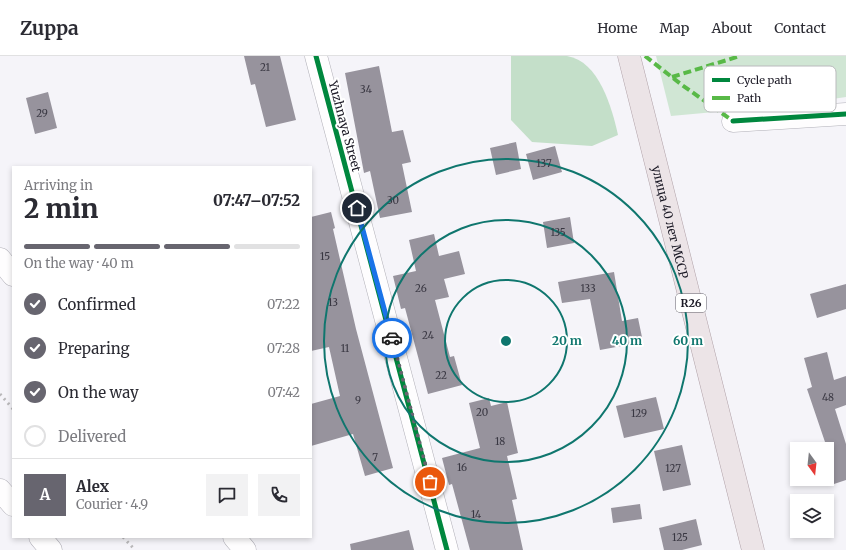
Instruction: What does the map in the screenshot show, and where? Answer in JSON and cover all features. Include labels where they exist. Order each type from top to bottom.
[{"type":"main road","name":"улица 40 лет МССР","points":[[630,56],[753,550]]},
{"type":"street","name":"Yuzhnaya Street","points":[[316,56],[447,550]]},
{"type":"street","points":[[733,120],[846,114]]},
{"type":"street","points":[[0,260],[12,274]]},
{"type":"street","points":[[0,490],[12,504]]},
{"type":"street","points":[[41,538],[51,550]]},
{"type":"street","points":[[235,538],[245,550]]},
{"type":"green space","points":[[511,56],[567,56],[578,60],[588,67],[596,76],[608,99],[618,135],[592,146],[532,142],[511,120]]},
{"type":"green space","points":[[656,56],[846,56],[846,97],[836,98],[836,66],[704,66],[704,112],[715,112],[671,116]]},
{"type":"building","points":[[244,56],[280,56],[296,120],[266,127],[255,84],[251,85]]},
{"type":"building","points":[[379,66],[392,132],[403,130],[411,162],[402,164],[412,212],[380,218],[370,171],[364,173],[345,73]]},
{"type":"building","points":[[48,92],[57,128],[35,134],[26,98]]},
{"type":"building","points":[[516,142],[521,169],[496,175],[490,148]]},
{"type":"building","points":[[555,146],[562,172],[533,180],[526,154]]},
{"type":"building","points":[[331,212],[335,228],[333,229],[356,329],[393,468],[365,476],[353,434],[312,446],[312,404],[340,396],[329,347],[312,351],[312,217]]},
{"type":"building","points":[[570,217],[574,243],[547,248],[543,222]]},
{"type":"building","points":[[434,234],[439,256],[459,251],[465,274],[444,279],[449,297],[435,300],[450,357],[454,356],[462,385],[428,394],[405,308],[401,309],[393,276],[416,271],[409,240]]},
{"type":"building","points":[[614,272],[622,321],[638,318],[643,342],[600,350],[590,299],[562,303],[558,282]]},
{"type":"building","points":[[846,284],[846,309],[817,318],[810,294]]},
{"type":"building","points":[[827,352],[834,380],[846,376],[846,405],[835,409],[846,444],[846,480],[834,484],[834,442],[825,442],[807,389],[812,387],[804,358]]},
{"type":"building","points":[[656,397],[664,429],[624,438],[616,406]]},
{"type":"building","points":[[489,398],[491,406],[507,402],[518,453],[507,456],[517,499],[512,500],[523,550],[470,550],[452,484],[449,485],[442,458],[480,448],[469,403]]},
{"type":"building","points":[[682,445],[691,485],[663,491],[654,451]]},
{"type":"building","points":[[640,504],[642,519],[613,523],[611,508]]},
{"type":"building","points":[[696,519],[702,545],[682,550],[664,550],[659,528]]},
{"type":"building","points":[[409,530],[414,550],[351,550],[350,544]]},
{"type":"railway","points":[[0,394],[12,408]]},
{"type":"railway","points":[[124,538],[135,550]]},
{"type":"marked path","points":[[645,56],[704,101]]},
{"type":"marked path","points":[[708,66],[740,56]]},
{"type":"marked path","points":[[672,77],[704,67]]},
{"type":"marked path","points":[[720,112],[733,121],[736,120]]},
{"type":"cycle path","points":[[316,56],[447,550]]},
{"type":"cycle path","points":[[733,121],[846,114]]},
{"type":"way so far","points":[[392,338],[430,482]]},
{"type":"route","points":[[357,208],[392,338]]}]
